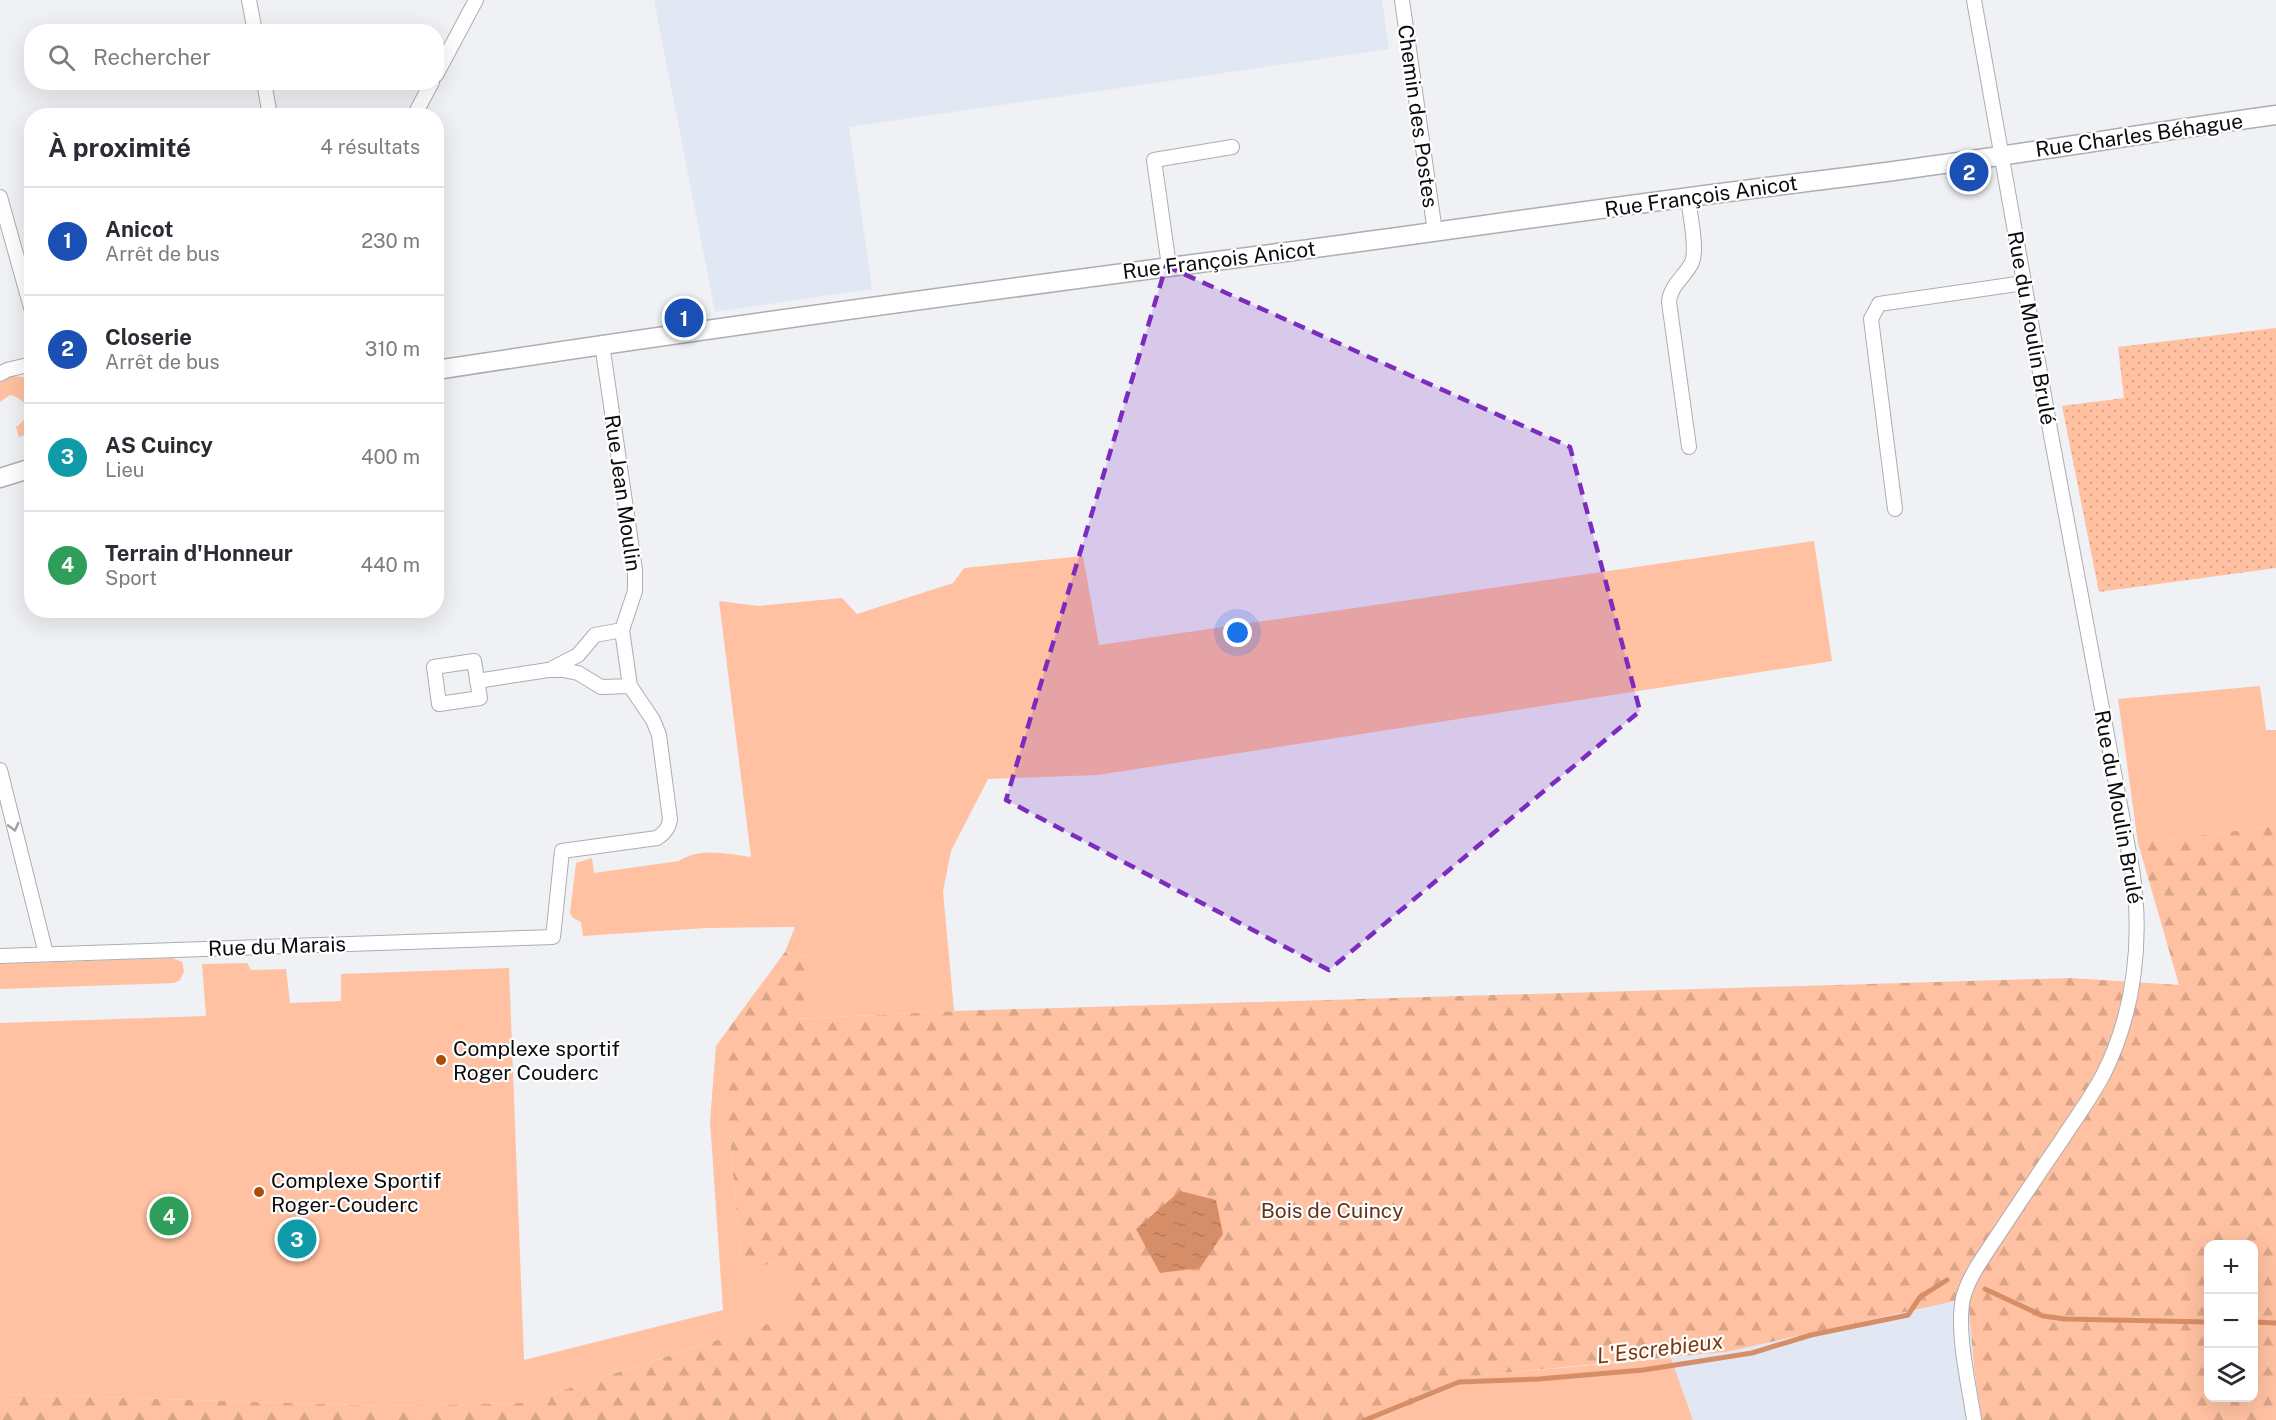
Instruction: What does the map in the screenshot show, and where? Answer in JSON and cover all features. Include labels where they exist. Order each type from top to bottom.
[{"type":"street","points":[[249,0],[254,24]]},
{"type":"street","points":[[444,60],[476,0]]},
{"type":"street","name":"Chemin des Postes","points":[[1402,0],[1435,232]]},
{"type":"street","name":"Rue du Moulin Brulé","points":[[1974,0],[2132,869],[2136,902],[2137,946],[2134,975],[2123,1022],[2103,1074],[1982,1259],[1965,1291],[1962,1330],[1974,1420]]},
{"type":"street","points":[[265,90],[269,108]]},
{"type":"street","points":[[418,108],[428,90]]},
{"type":"street","name":"Rue Charles Béhague","points":[[2002,155],[2276,115]]},
{"type":"street","points":[[1169,267],[1154,160],[1232,147]]},
{"type":"street","name":"Rue François Anicot","points":[[444,369],[602,344],[2002,155]]},
{"type":"street","points":[[1688,196],[1693,257],[1687,270],[1674,286],[1669,302],[1689,447]]},
{"type":"street","points":[[0,197],[24,282]]},
{"type":"street","points":[[1895,509],[1870,319],[1879,304],[2024,283]]},
{"type":"street","name":"Rue Jean Moulin","points":[[553,937],[562,851],[657,838],[667,830],[670,824],[656,726],[630,686],[622,630],[635,591],[635,570],[602,344]]},
{"type":"street","points":[[0,374],[24,366]]},
{"type":"street","points":[[0,478],[24,470]]},
{"type":"street","points":[[548,670],[578,655],[595,635],[622,630]]},
{"type":"street","points":[[477,681],[548,670],[570,671],[601,687],[630,686]]},
{"type":"street","points":[[0,770],[46,954]]},
{"type":"street","name":"Rue du Marais","points":[[0,956],[553,937]]},
{"type":"highlighted area","points":[[1166,266],[1570,447],[1640,711],[1329,970],[1006,800]]},
{"type":"shaded area","points":[[654,0],[1382,0],[1389,49],[849,127],[872,289],[715,312]]},
{"type":"shaded area","points":[[1969,1298],[1974,1367],[1982,1420],[1693,1420],[1671,1358],[1726,1352]]},
{"type":"green space","points":[[2276,328],[2276,568],[2099,592],[2062,406],[2124,398],[2118,347]]},
{"type":"green space","points":[[13,376],[24,377],[24,403],[10,395],[0,402],[0,382]]},
{"type":"green space","points":[[24,419],[24,435],[19,437],[16,427]]},
{"type":"green space","points":[[1814,541],[1832,661],[1098,775],[988,779],[951,851],[943,891],[954,1011],[795,1019],[822,960],[785,952],[795,927],[706,928],[583,936],[581,922],[573,918],[570,913],[576,863],[592,858],[594,873],[679,861],[704,853],[751,857],[719,601],[758,606],[842,598],[857,614],[953,583],[964,568],[1083,556],[1099,645]]},
{"type":"green space","points":[[2260,686],[2266,730],[2276,730],[2276,826],[2138,843],[2118,699]]},
{"type":"green space","name":"Bois de Cuincy","points":[[2276,826],[2276,1420],[1982,1420],[1974,1367],[1968,1298],[1726,1352],[1481,1375],[1376,1420],[0,1420],[0,1394],[387,1406],[523,1403],[789,1317],[789,1287],[773,1261],[743,1277],[729,1132],[729,1028],[785,952],[822,960],[796,1019],[954,1011],[2071,978],[2179,985],[2138,843]]},
{"type":"green space","points":[[172,958],[182,962],[184,971],[180,980],[174,983],[0,989],[0,964]]},
{"type":"green space","name":"Complexe Sportif Roger-Couderc","points":[[247,963],[251,970],[286,969],[290,1003],[341,1001],[341,974],[509,968],[524,1360],[723,1310],[710,1121],[716,1046],[729,1028],[729,1132],[743,1276],[773,1261],[789,1287],[789,1317],[523,1403],[387,1406],[0,1394],[0,1023],[206,1016],[202,964]]},
{"type":"green space","points":[[1671,1358],[1693,1420],[1376,1420],[1481,1375]]},
{"type":"water","points":[[1180,1191],[1216,1200],[1223,1234],[1200,1268],[1160,1273],[1136,1229]]},
{"type":"waterway","name":"L'Escrebieux","points":[[1365,1420],[1459,1382],[1539,1379],[1643,1370],[1752,1353],[1811,1335],[1908,1315],[1920,1297],[1947,1280]]},
{"type":"waterway","name":"L'Escrebieux","points":[[1985,1289],[2043,1316],[2065,1319],[2204,1322]]},
{"type":"waterway","name":"L'Escrebieux","points":[[2258,1322],[2276,1323]]},
{"type":"place","name":"Closerie","points":[[1969,172]]},
{"type":"place","name":"Anicot","points":[[684,318]]},
{"type":"place","name":"Complexe sportif Roger Couderc","points":[[441,1060]]},
{"type":"place","name":"Complexe Sportif Roger-Couderc","points":[[259,1192]]},
{"type":"place","name":"Terrain d'Honneur","points":[[169,1216]]},
{"type":"place","name":"AS Cuincy","points":[[297,1239]]}]
